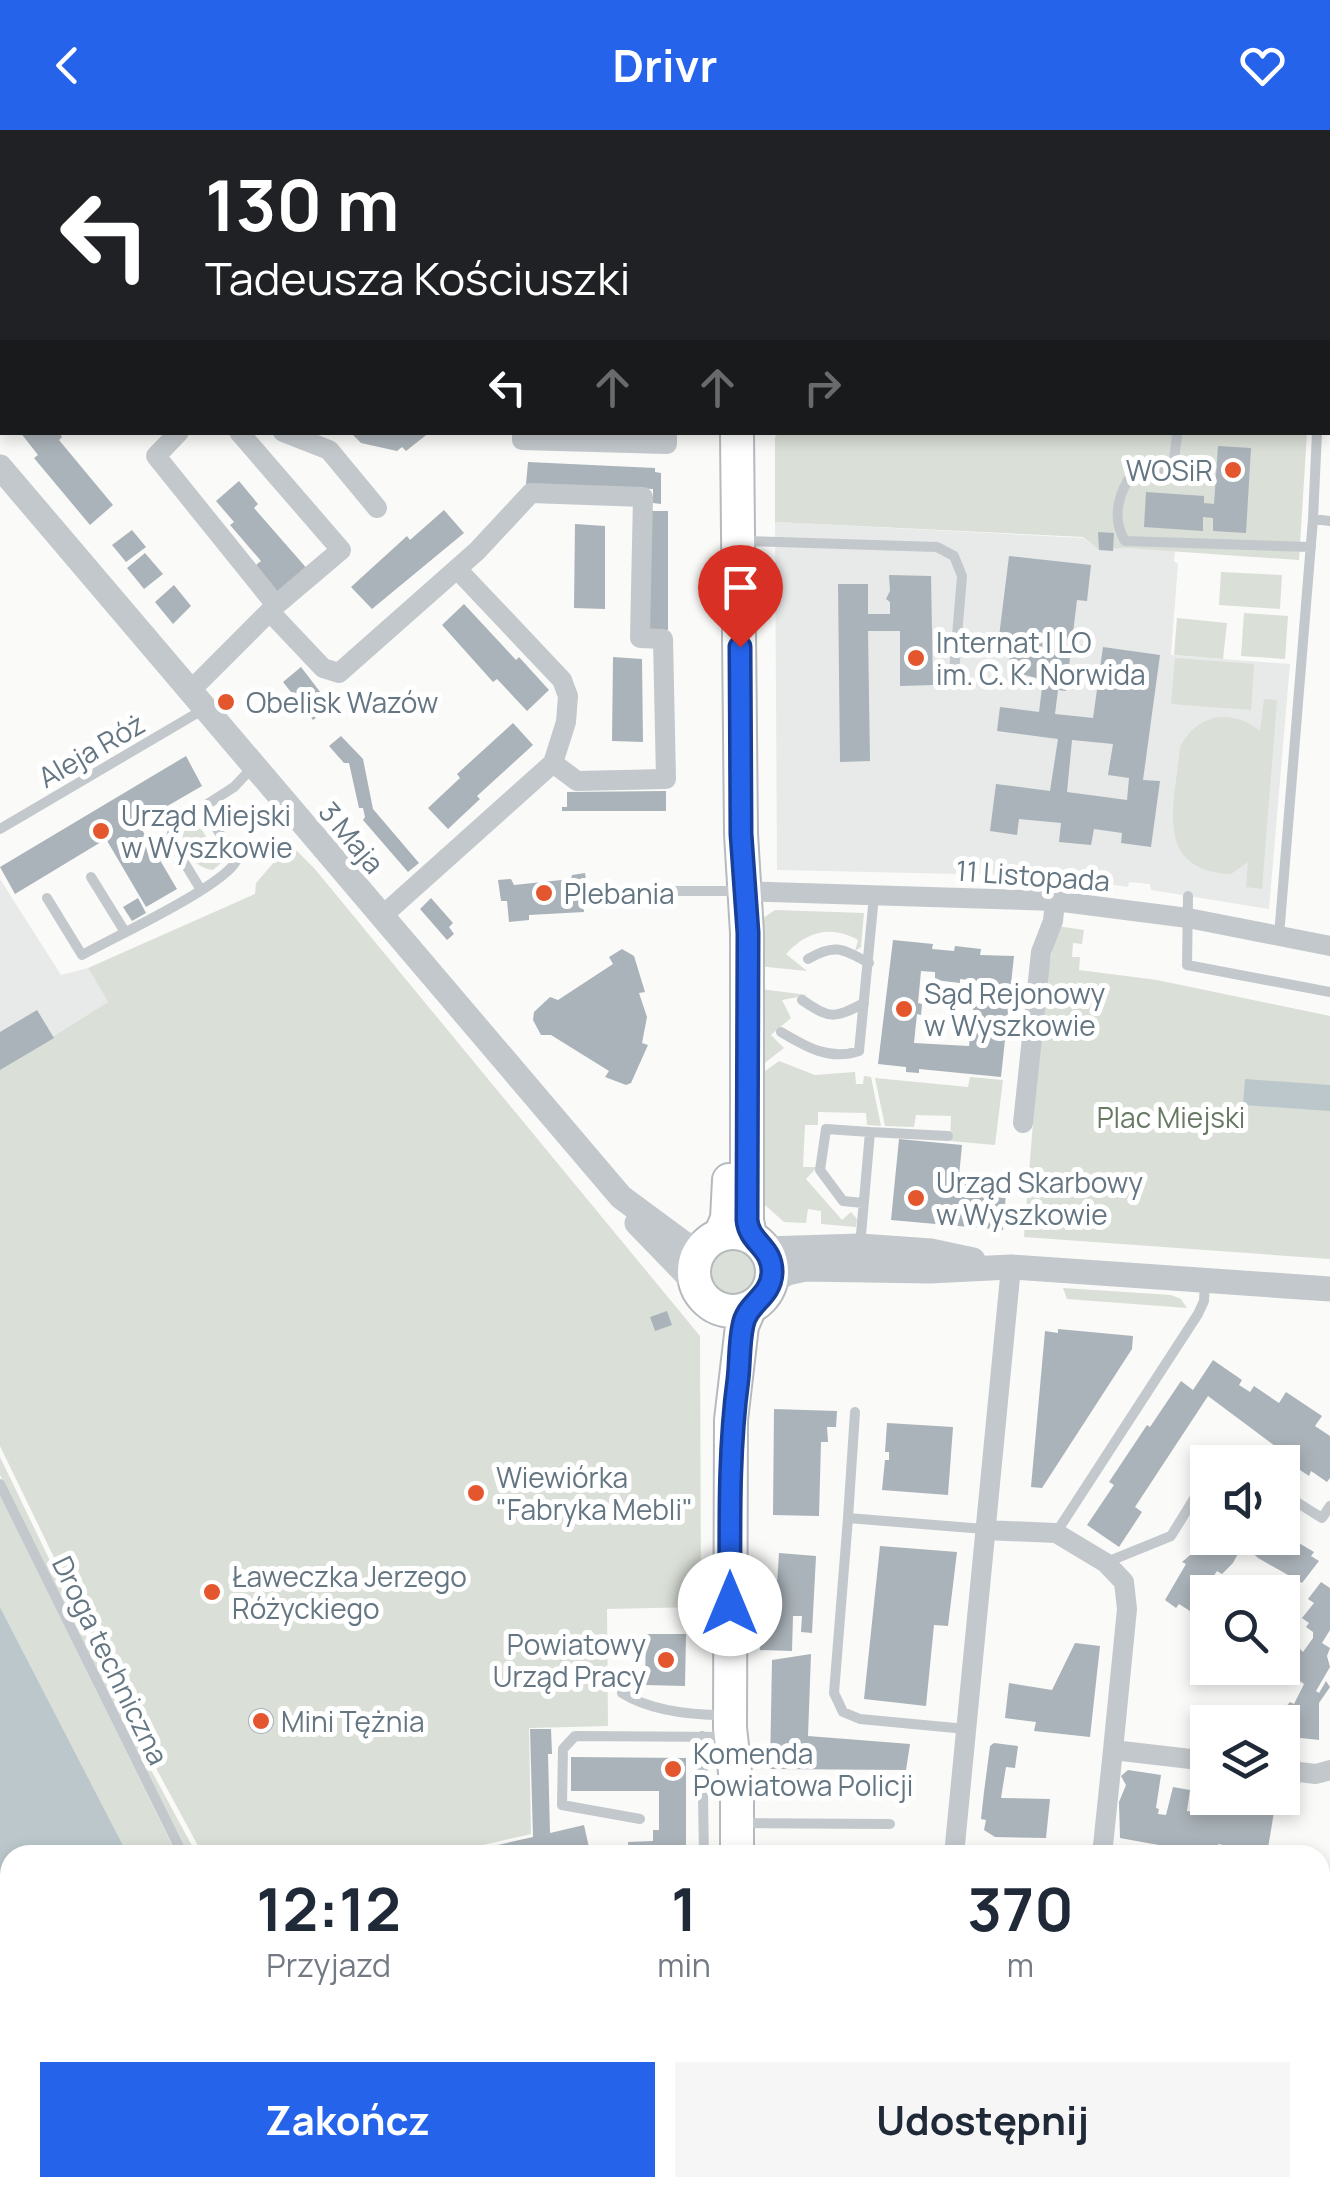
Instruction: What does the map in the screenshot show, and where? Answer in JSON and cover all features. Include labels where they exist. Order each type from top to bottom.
[{"type":"main road","points":[[721,1845],[731,1420],[742,1326],[772,1272],[734,1242],[726,1218],[738,891],[724,835],[724,634],[726,571],[736,538],[737,435]]},
{"type":"main road","points":[[731,1420],[724,1384],[721,1327],[704,1295],[694,1264],[734,1242]]},
{"type":"main road","points":[[704,1295],[732,1311],[760,1295]]},
{"type":"main road","points":[[722,1729],[735,1762],[737,1839]]},
{"type":"street","points":[[177,435],[156,456],[323,668],[339,674],[457,569],[531,492],[643,497],[640,638],[663,639],[666,779],[577,781],[553,762]]},
{"type":"street","points":[[198,700],[273,608],[341,550],[242,435]]},
{"type":"street","points":[[291,435],[329,450],[377,508]]},
{"type":"street","points":[[522,435],[522,440],[667,444],[667,435]]},
{"type":"street","name":"3 Maja","points":[[0,467],[621,1197],[686,1245],[734,1242]]},
{"type":"street","points":[[380,917],[553,762],[566,722],[568,696],[562,680],[457,569]]},
{"type":"street","name":"11 Listopada","points":[[738,891],[1054,901],[1188,918],[1330,946]]},
{"type":"street","points":[[1022,1122],[1042,952],[1053,921],[1054,901]]},
{"type":"street","name":"3 Maja","points":[[621,1197],[632,1218],[704,1295]]},
{"type":"street","points":[[734,1242],[860,1257]]},
{"type":"street","points":[[760,1295],[787,1273],[860,1257],[931,1251],[1011,1267],[1330,1290]]},
{"type":"street","points":[[955,1845],[1011,1267]]},
{"type":"street","points":[[986,1530],[1056,1533],[1106,1562],[1124,1582],[1127,1609],[1103,1845]]},
{"type":"street","points":[[1113,1750],[1190,1759]]},
{"type":"street","points":[[1300,1772],[1316,1774],[1330,1770]]},
{"type":"lane","points":[[1177,435],[1173,468],[1128,480],[1120,493],[1117,518],[1125,541],[1311,548]]},
{"type":"lane","points":[[1279,936],[1314,519],[1317,435]]},
{"type":"lane","points":[[1314,519],[1330,521]]},
{"type":"lane","points":[[736,538],[937,548],[954,556],[962,576],[952,684]]},
{"type":"lane","name":"Aleja Róż","points":[[0,830],[198,700]]},
{"type":"lane","points":[[200,890],[170,839],[174,825],[234,787],[253,767]]},
{"type":"lane","points":[[47,898],[82,955],[200,890],[231,872],[236,861],[204,807]]},
{"type":"lane","points":[[91,877],[125,932]]},
{"type":"lane","points":[[674,890],[738,891]]},
{"type":"lane","points":[[781,1032],[812,1051],[846,1056],[859,1051],[874,895]]},
{"type":"lane","points":[[1188,896],[1187,966],[1330,992]]},
{"type":"lane","points":[[808,959],[826,948],[844,950],[869,963]]},
{"type":"lane","points":[[802,1000],[825,1016],[842,1015],[864,1003]]},
{"type":"lane","points":[[863,1203],[843,1202],[820,1170],[826,1129],[948,1136]]},
{"type":"lane","points":[[860,1257],[870,1132]]},
{"type":"lane","points":[[1056,1533],[1198,1314],[1206,1281]]},
{"type":"lane","points":[[855,1412],[834,1694],[843,1712],[860,1719],[966,1729]]},
{"type":"lane","name":"Droga techniczna","points":[[0,1484],[178,1845]]},
{"type":"lane","points":[[1300,1504],[1322,1518],[1330,1506]]},
{"type":"lane","points":[[1106,1562],[1171,1536],[1190,1505]]},
{"type":"lane","points":[[848,1518],[986,1530]]},
{"type":"lane","points":[[622,1693],[641,1705],[703,1715],[722,1729]]},
{"type":"lane","points":[[640,1819],[562,1805],[563,1749],[575,1736],[722,1729]]},
{"type":"lane","points":[[705,1845],[722,1729]]},
{"type":"lane","points":[[737,1839],[890,1824]]},
{"type":"shaded area","points":[[775,522],[1083,538],[1099,550],[1175,551],[1174,561],[1178,564],[1171,655],[1290,664],[1269,909],[1151,890],[1150,884],[1129,882],[1128,887],[1052,876],[777,870]]},
{"type":"shaded area","points":[[0,879],[61,975],[88,968],[108,1002],[0,1070]]},
{"type":"shaded area","points":[[1245,1079],[1330,1085],[1330,1111],[1243,1105]]},
{"type":"shaded area","points":[[0,1607],[123,1845],[0,1845]]},
{"type":"green space","points":[[1307,435],[1299,560],[1126,548],[1099,550],[1083,537],[775,522],[775,437]]},
{"type":"green space","points":[[1221,572],[1282,575],[1280,609],[1219,605]]},
{"type":"green space","points":[[1244,613],[1288,616],[1285,659],[1241,656]]},
{"type":"green space","points":[[1177,618],[1227,623],[1223,659],[1174,655]]},
{"type":"green space","points":[[1175,658],[1254,664],[1251,710],[1171,704]]},
{"type":"green space","points":[[1264,699],[1277,700],[1262,889],[1246,887],[1248,862],[1231,874],[1206,870],[1189,861],[1179,847],[1173,811],[1180,748],[1187,736],[1205,721],[1227,717],[1260,731]]},
{"type":"green space","points":[[192,825],[201,828],[221,863],[213,870],[200,866],[187,851],[183,832]]},
{"type":"green space","points":[[290,844],[314,868],[700,1336],[701,1607],[607,1609],[608,1726],[529,1728],[531,1834],[483,1845],[198,1845],[157,1770],[0,1446],[0,1070],[108,1002],[88,968],[255,894],[256,883]]},
{"type":"green space","points":[[775,910],[864,913],[861,947],[855,951],[858,940],[848,935],[820,933],[802,940],[786,954],[807,971],[758,966],[760,920]]},
{"type":"green space","name":"Plac Miejski","points":[[1057,926],[1084,930],[1082,944],[1073,943],[1072,957],[1080,957],[1079,970],[1157,980],[1330,1016],[1330,1259],[1024,1237],[1043,995]]},
{"type":"green space","points":[[759,989],[808,995],[782,1000],[791,1018],[771,1035],[784,1048],[758,1068]]},
{"type":"green space","points":[[779,1061],[815,1075],[855,1072],[856,1084],[863,1084],[864,1076],[871,1077],[881,1126],[867,1125],[866,1113],[818,1112],[818,1125],[805,1125],[803,1167],[817,1167],[806,1179],[842,1220],[851,1212],[857,1219],[856,1227],[821,1224],[821,1211],[808,1209],[806,1223],[784,1222],[758,1199],[758,1076]]},
{"type":"green space","points":[[970,1077],[1003,1080],[995,1145],[950,1141],[951,1116],[916,1115],[914,1127],[885,1126],[875,1078],[968,1087]]},
{"type":"green space","points":[[733,1245],[752,1253],[760,1272],[752,1291],[733,1299],[714,1291],[706,1272],[714,1253]]},
{"type":"green space","points":[[1063,1288],[1171,1295],[1181,1299],[1187,1308],[1067,1299]]},
{"type":"green space","points":[[0,1457],[150,1768],[192,1845],[181,1845],[0,1475]]},
{"type":"green space","points":[[0,1494],[172,1845],[123,1845],[0,1607]]},
{"type":"building","points":[[22,435],[61,435],[59,440],[113,505],[90,525],[34,458],[38,455]]},
{"type":"building","points":[[353,435],[426,435],[406,451],[402,447],[397,451],[361,443]]},
{"type":"building","name":"WOSiR","points":[[1218,446],[1251,448],[1246,533],[1213,531],[1213,518],[1203,517],[1203,531],[1144,527],[1146,492],[1204,496],[1204,503],[1214,504]]},
{"type":"building","points":[[528,462],[655,468],[655,472],[661,473],[661,504],[653,503],[653,489],[526,484]]},
{"type":"building","points":[[239,481],[258,504],[254,508],[309,571],[281,596],[256,565],[261,561],[230,525],[234,522],[216,501]]},
{"type":"building","points":[[444,510],[464,533],[372,609],[351,587],[407,536],[410,540]]},
{"type":"building","points":[[651,511],[668,511],[668,630],[649,631]]},
{"type":"building","points":[[575,524],[605,526],[605,609],[574,608]]},
{"type":"building","points":[[132,530],[146,547],[126,562],[112,545]]},
{"type":"building","points":[[1098,532],[1114,533],[1113,551],[1099,550]]},
{"type":"building","points":[[145,553],[163,574],[144,589],[127,568]]},
{"type":"building","points":[[1009,556],[1091,565],[1087,601],[1077,600],[1066,691],[1058,690],[1055,714],[1093,718],[1103,647],[1160,655],[1143,780],[1160,781],[1151,847],[1121,843],[1122,833],[1094,829],[1091,845],[1059,842],[1061,823],[1019,819],[1017,835],[990,831],[996,784],[1050,791],[1058,739],[997,731],[1000,707],[1039,712],[1042,688],[1040,679],[1025,675],[1006,684],[1010,655],[997,653]],"holes":[[[1072,740],[1113,744],[1108,775],[1129,778],[1127,800],[1067,792]]]},
{"type":"building","name":"Internat I LO im. C. K. Norwida","points":[[889,575],[931,576],[933,685],[900,686],[900,631],[868,631],[870,761],[840,762],[838,584],[868,584],[868,614],[890,614],[890,602],[886,599]]},
{"type":"building","points":[[174,585],[191,606],[173,624],[155,602]]},
{"type":"building","points":[[464,604],[549,690],[527,711],[497,679],[493,682],[442,625]]},
{"type":"building","points":[[613,657],[642,659],[643,742],[612,741]]},
{"type":"building","points":[[301,667],[331,706],[313,720],[283,682]]},
{"type":"building","points":[[513,723],[533,745],[477,796],[480,799],[448,829],[428,808],[460,778],[457,774]]},
{"type":"building","points":[[341,736],[363,759],[373,809],[419,863],[408,872],[363,820],[349,763],[344,763],[329,746]]},
{"type":"building","name":"Urząd Miejski w Wyszkowie","points":[[186,756],[202,786],[138,823],[177,889],[146,907],[106,839],[15,894],[0,867]]},
{"type":"building","points":[[666,791],[666,811],[562,811],[562,807],[567,807],[567,792]]},
{"type":"building","name":"Plebania","points":[[585,873],[589,903],[583,904],[584,912],[529,915],[529,920],[509,922],[507,901],[501,901],[498,880],[511,879],[514,885],[571,879],[572,875]]},
{"type":"building","points":[[138,898],[146,913],[132,921],[123,907]]},
{"type":"building","points":[[431,898],[453,923],[449,927],[454,934],[447,940],[420,909]]},
{"type":"building","name":"Sąd Rejonowy w Wyszkowie","points":[[893,940],[933,944],[932,949],[954,951],[955,946],[981,949],[980,955],[1014,956],[1001,1077],[919,1069],[919,1073],[906,1072],[906,1067],[878,1064]],"holes":[[[921,971],[935,972],[935,980],[976,981],[969,1046],[914,1043],[917,1014],[921,1015]]]},
{"type":"building","points":[[622,949],[634,956],[645,992],[639,993],[647,1017],[642,1043],[648,1045],[631,1083],[626,1085],[605,1077],[609,1071],[551,1035],[541,1035],[533,1020],[534,1012],[550,997],[558,1000],[613,964],[609,957]]},
{"type":"building","points":[[37,1010],[54,1038],[0,1070],[0,1032]]},
{"type":"building","points":[[899,1139],[962,1145],[959,1176],[1007,1181],[1003,1230],[891,1220]]},
{"type":"building","points":[[667,1311],[672,1325],[655,1331],[650,1317]]},
{"type":"building","points":[[1058,1329],[1133,1336],[1132,1349],[1042,1488],[1031,1487],[1045,1331],[1058,1333]]},
{"type":"building","points":[[1213,1360],[1242,1380],[1239,1385],[1250,1392],[1254,1386],[1279,1403],[1286,1392],[1322,1416],[1315,1426],[1330,1436],[1330,1478],[1327,1482],[1311,1471],[1309,1476],[1300,1470],[1300,1445],[1274,1445],[1208,1396],[1135,1507],[1142,1512],[1119,1547],[1087,1525],[1114,1485],[1109,1482],[1181,1381],[1193,1390]]},
{"type":"building","points":[[774,1409],[837,1411],[836,1427],[827,1427],[828,1442],[821,1442],[819,1516],[773,1515]]},
{"type":"building","points":[[887,1423],[953,1427],[948,1495],[882,1490],[885,1460],[889,1460],[889,1452],[885,1452]]},
{"type":"building","points":[[1300,1544],[1314,1552],[1311,1556],[1319,1561],[1302,1583],[1300,1575],[1288,1575],[1255,1555],[1300,1555]]},
{"type":"building","points":[[880,1546],[957,1552],[948,1626],[934,1625],[926,1706],[864,1699]]},
{"type":"building","points":[[779,1553],[816,1556],[812,1633],[801,1632],[802,1616],[793,1616],[792,1651],[760,1650],[761,1613],[775,1614]]},
{"type":"building","points":[[1190,1555],[1237,1555],[1222,1574],[1217,1571],[1214,1575],[1190,1575],[1190,1611],[1165,1600],[1186,1564],[1182,1562]]},
{"type":"building","points":[[1321,1582],[1330,1588],[1330,1630],[1322,1643],[1330,1648],[1330,1667],[1316,1691],[1319,1693],[1326,1681],[1330,1687],[1319,1703],[1319,1740],[1300,1738],[1300,1705],[1287,1705],[1294,1704],[1304,1684],[1300,1681],[1300,1649],[1303,1652],[1313,1638],[1313,1632],[1306,1627],[1309,1623],[1302,1618],[1314,1603],[1308,1599]]},
{"type":"building","name":"Powiatowy Urząd Pracy","points":[[646,1634],[686,1634],[685,1686],[645,1685]]},
{"type":"building","points":[[1075,1643],[1100,1646],[1090,1737],[1034,1731],[1036,1722],[1005,1718],[1009,1683],[1052,1690]]},
{"type":"building","points":[[811,1654],[808,1736],[910,1744],[906,1770],[770,1769],[772,1660]]},
{"type":"building","name":"Mini Tężnia","points":[[261,1708],[270,1712],[274,1721],[270,1730],[261,1734],[252,1730],[248,1721],[252,1712]]},
{"type":"building","points":[[530,1729],[551,1729],[550,1833],[584,1825],[588,1845],[497,1845],[533,1837]]},
{"type":"building","points":[[990,1746],[1018,1746],[1015,1768],[1006,1767],[1001,1798],[1050,1799],[1046,1838],[995,1837],[984,1830],[984,1792]]},
{"type":"building","points":[[571,1757],[686,1758],[686,1845],[628,1845],[653,1841],[653,1830],[659,1830],[659,1791],[571,1791]]},
{"type":"building","points":[[1128,1770],[1161,1775],[1158,1814],[1166,1815],[1173,1787],[1190,1790],[1190,1815],[1274,1815],[1268,1845],[1158,1845],[1120,1838],[1119,1802],[1126,1785],[1121,1776]]},
{"type":"place","name":"WOSiR","points":[[1233,470]]},
{"type":"place","name":"Internat I LO im. C. K. Norwida","points":[[916,658]]},
{"type":"place","name":"Obelisk Wazów","points":[[226,702]]},
{"type":"place","name":"Urząd Miejski w Wyszkowie","points":[[101,831]]},
{"type":"place","name":"Plebania","points":[[544,893]]},
{"type":"place","name":"Sąd Rejonowy w Wyszkowie","points":[[904,1009]]},
{"type":"place","name":"Urząd Skarbowy w Wyszkowie","points":[[916,1198]]},
{"type":"place","name":"Wiewiórka \"Fabryka Mebli\"","points":[[476,1493]]},
{"type":"place","name":"Ławeczka Jerzego Różyckiego","points":[[212,1592]]},
{"type":"place","name":"Powiatowy Urząd Pracy","points":[[666,1660]]},
{"type":"place","name":"Mini Tężnia","points":[[261,1721]]},
{"type":"place","name":"Komenda Powiatowa Policji","points":[[673,1769]]},
{"type":"route","points":[[730,1604],[731,1420],[742,1326],[750,1307],[766,1293],[772,1272],[765,1250],[750,1236],[747,1220],[748,933],[741,834],[740,647]]}]
